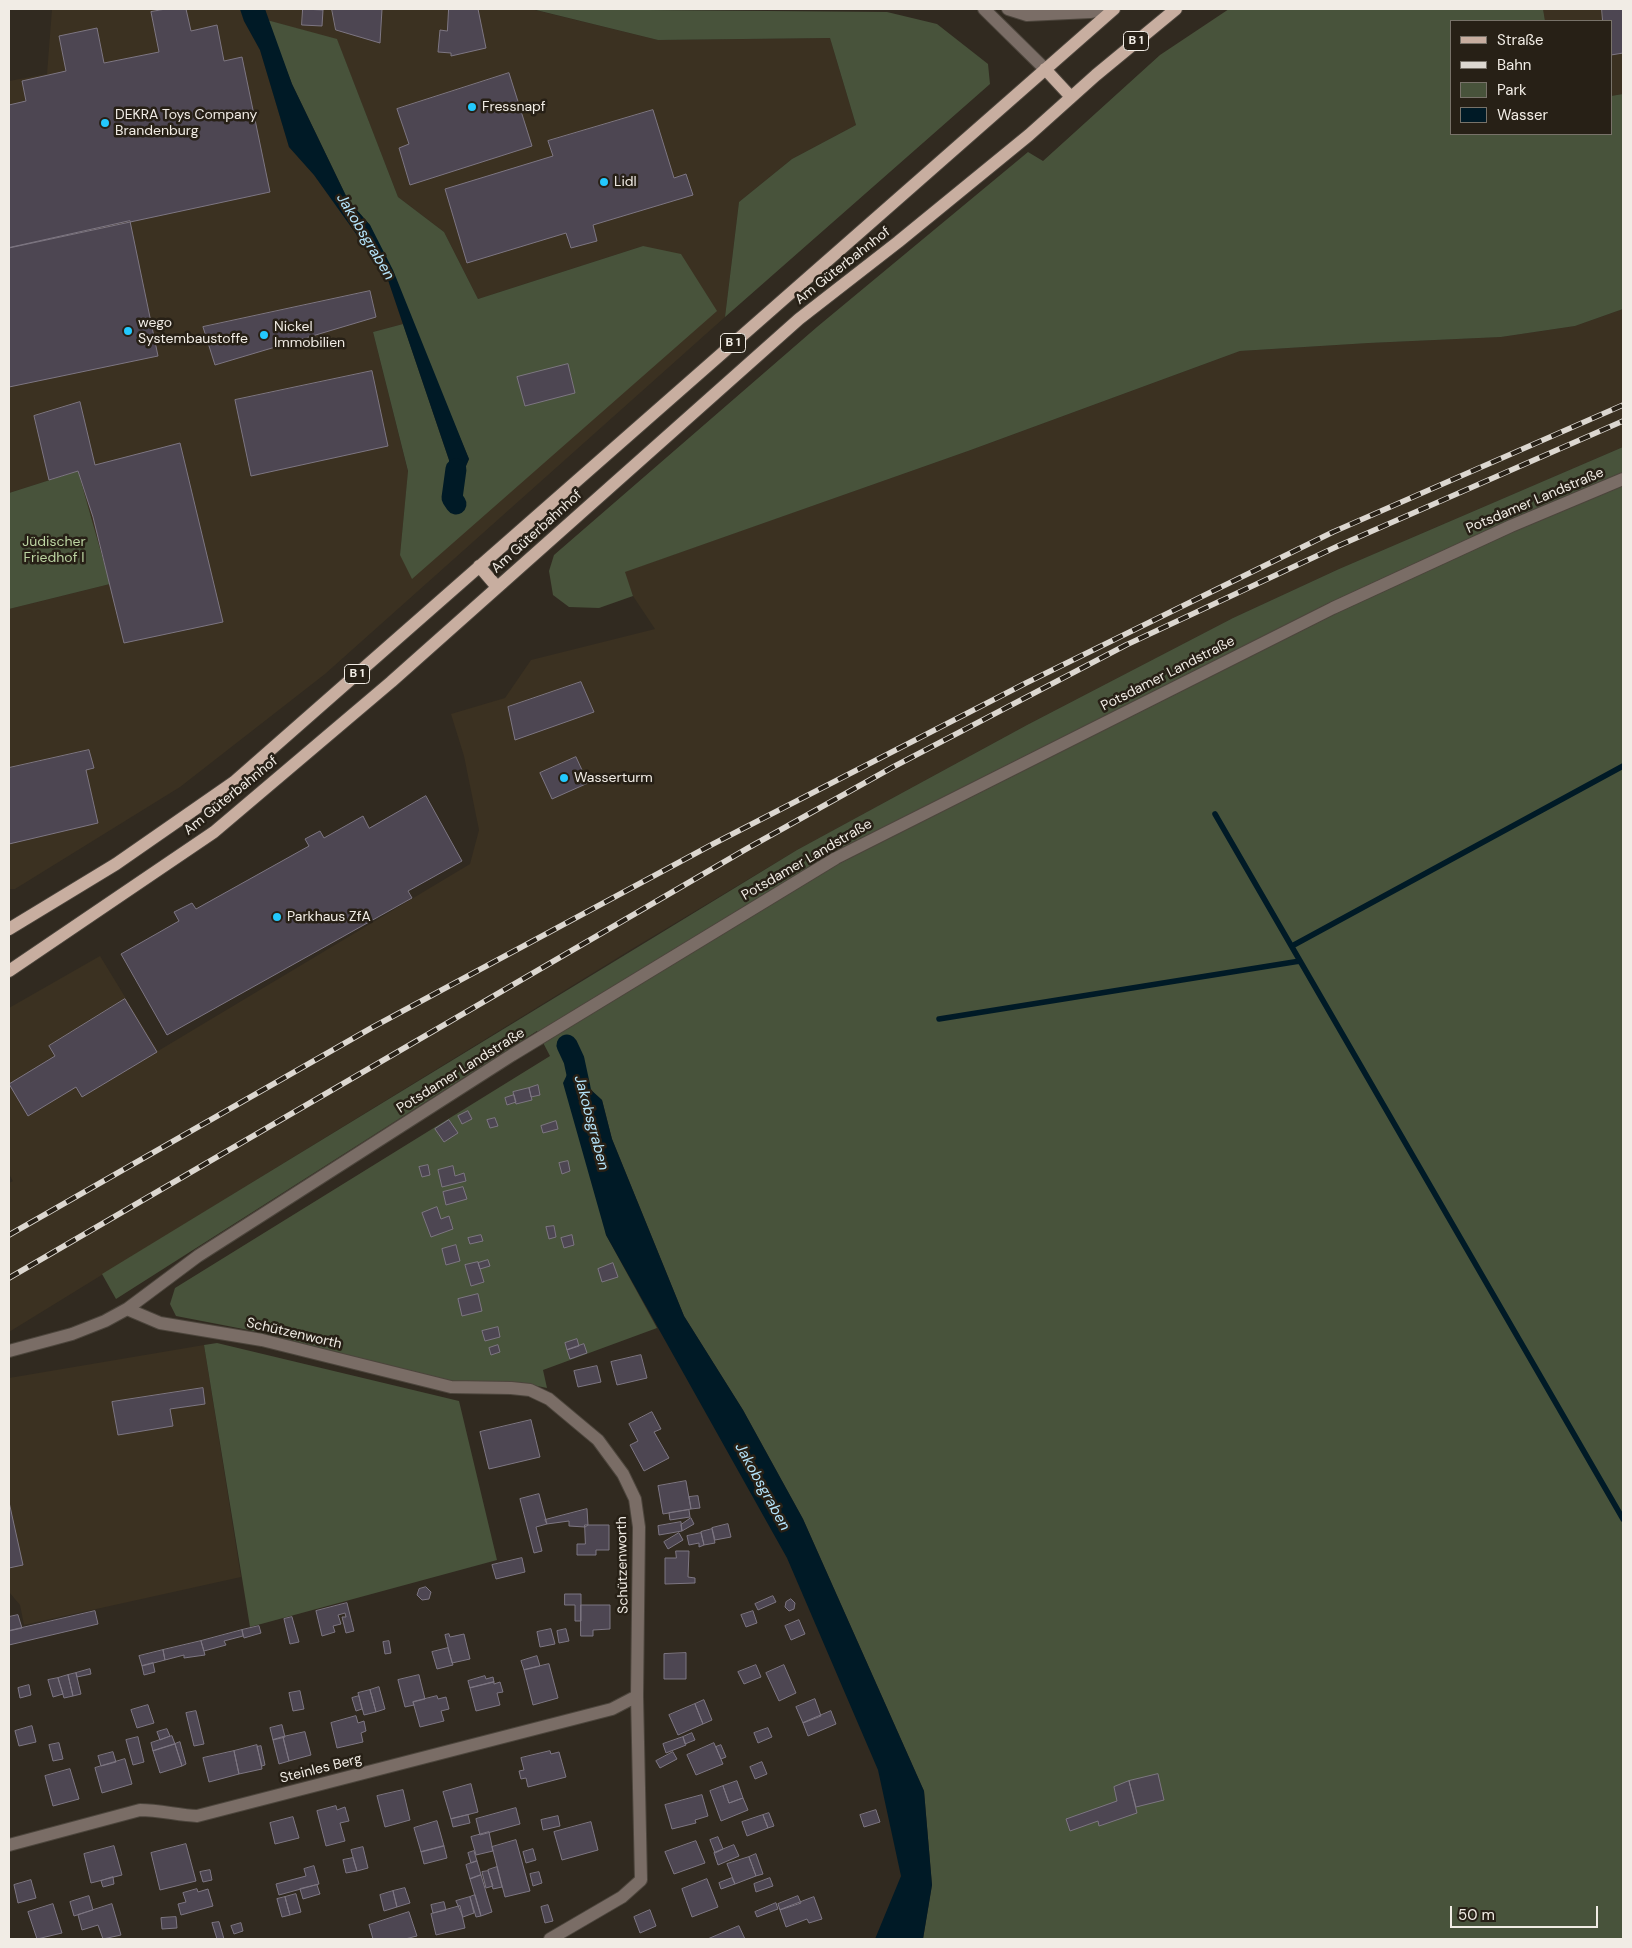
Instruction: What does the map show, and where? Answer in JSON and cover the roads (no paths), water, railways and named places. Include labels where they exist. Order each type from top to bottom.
[{"type":"main road","name":"B 1","points":[[1044,69],[1114,9]]},
{"type":"main road","name":"B 1","points":[[1071,97],[1176,9]]},
{"type":"main road","points":[[1044,69],[1071,97]]},
{"type":"main road","name":"Am Güterbahnhof","points":[[9,929],[116,864],[234,782],[1044,69]]},
{"type":"main road","name":"Am Güterbahnhof","points":[[9,971],[214,832],[391,682],[799,319],[1030,135],[1071,97]]},
{"type":"main road","points":[[479,566],[497,587]]},
{"type":"main road","points":[[9,918],[33,912],[50,904]]},
{"type":"street","points":[[984,9],[1044,69]]},
{"type":"street","points":[[1008,9],[1027,15],[1090,12],[1107,9]]},
{"type":"street","name":"Potsdamer Landstraße","points":[[9,1351],[72,1334],[105,1321],[127,1309],[198,1256],[471,1082],[836,858],[1333,608],[1511,526],[1623,479]]},
{"type":"street","name":"Schützenworth","points":[[127,1309],[160,1323],[262,1340],[451,1387],[530,1390],[549,1399],[567,1412],[598,1440],[623,1474],[635,1499],[640,1527],[637,1696],[642,1880],[622,1896],[550,1939]]},
{"type":"street","name":"Steinles Berg","points":[[9,1845],[140,1810],[154,1810],[180,1816],[197,1816],[612,1709],[637,1696]]},
{"type":"water","points":[[240,9],[265,9],[292,84],[348,200],[370,225],[393,270],[469,459],[452,498],[449,460],[387,277],[314,175],[289,147],[260,50],[244,21]]},
{"type":"water","points":[[574,1060],[584,1063],[591,1090],[602,1100],[612,1139],[684,1316],[743,1410],[803,1519],[924,1791],[932,1885],[923,1939],[875,1939],[901,1876],[878,1770],[787,1558],[606,1235],[563,1083]]},
{"type":"waterway","name":"Jakobsgraben","points":[[456,469],[452,498],[456,504]]},
{"type":"waterway","points":[[1292,946],[1623,766]]},
{"type":"waterway","points":[[1215,814],[1623,1519]]},
{"type":"waterway","points":[[939,1019],[1300,961]]},
{"type":"waterway","name":"Jakobsgraben","points":[[567,1045],[574,1060],[580,1088]]},
{"type":"railway","points":[[9,1235],[373,1027],[713,844],[1026,683],[1333,532],[1623,405]]},
{"type":"railway","points":[[9,1278],[748,848],[893,767],[1126,645],[1338,546],[1623,421]]},
{"type":"place","name":"Fressnapf","points":[[472,107]]},
{"type":"place","name":"DEKRA Toys Company Brandenburg","points":[[105,123]]},
{"type":"place","name":"Lidl","points":[[604,182]]},
{"type":"place","name":"wego Systembaustoffe","points":[[128,331]]},
{"type":"place","name":"Nickel Immobilien","points":[[264,335]]},
{"type":"place","name":"Wasserturm","points":[[564,778]]},
{"type":"place","name":"Parkhaus ZfA","points":[[277,917]]},
{"type":"park label","name":"Jüdischer Friedhof I","points":[[54,550]]}]
